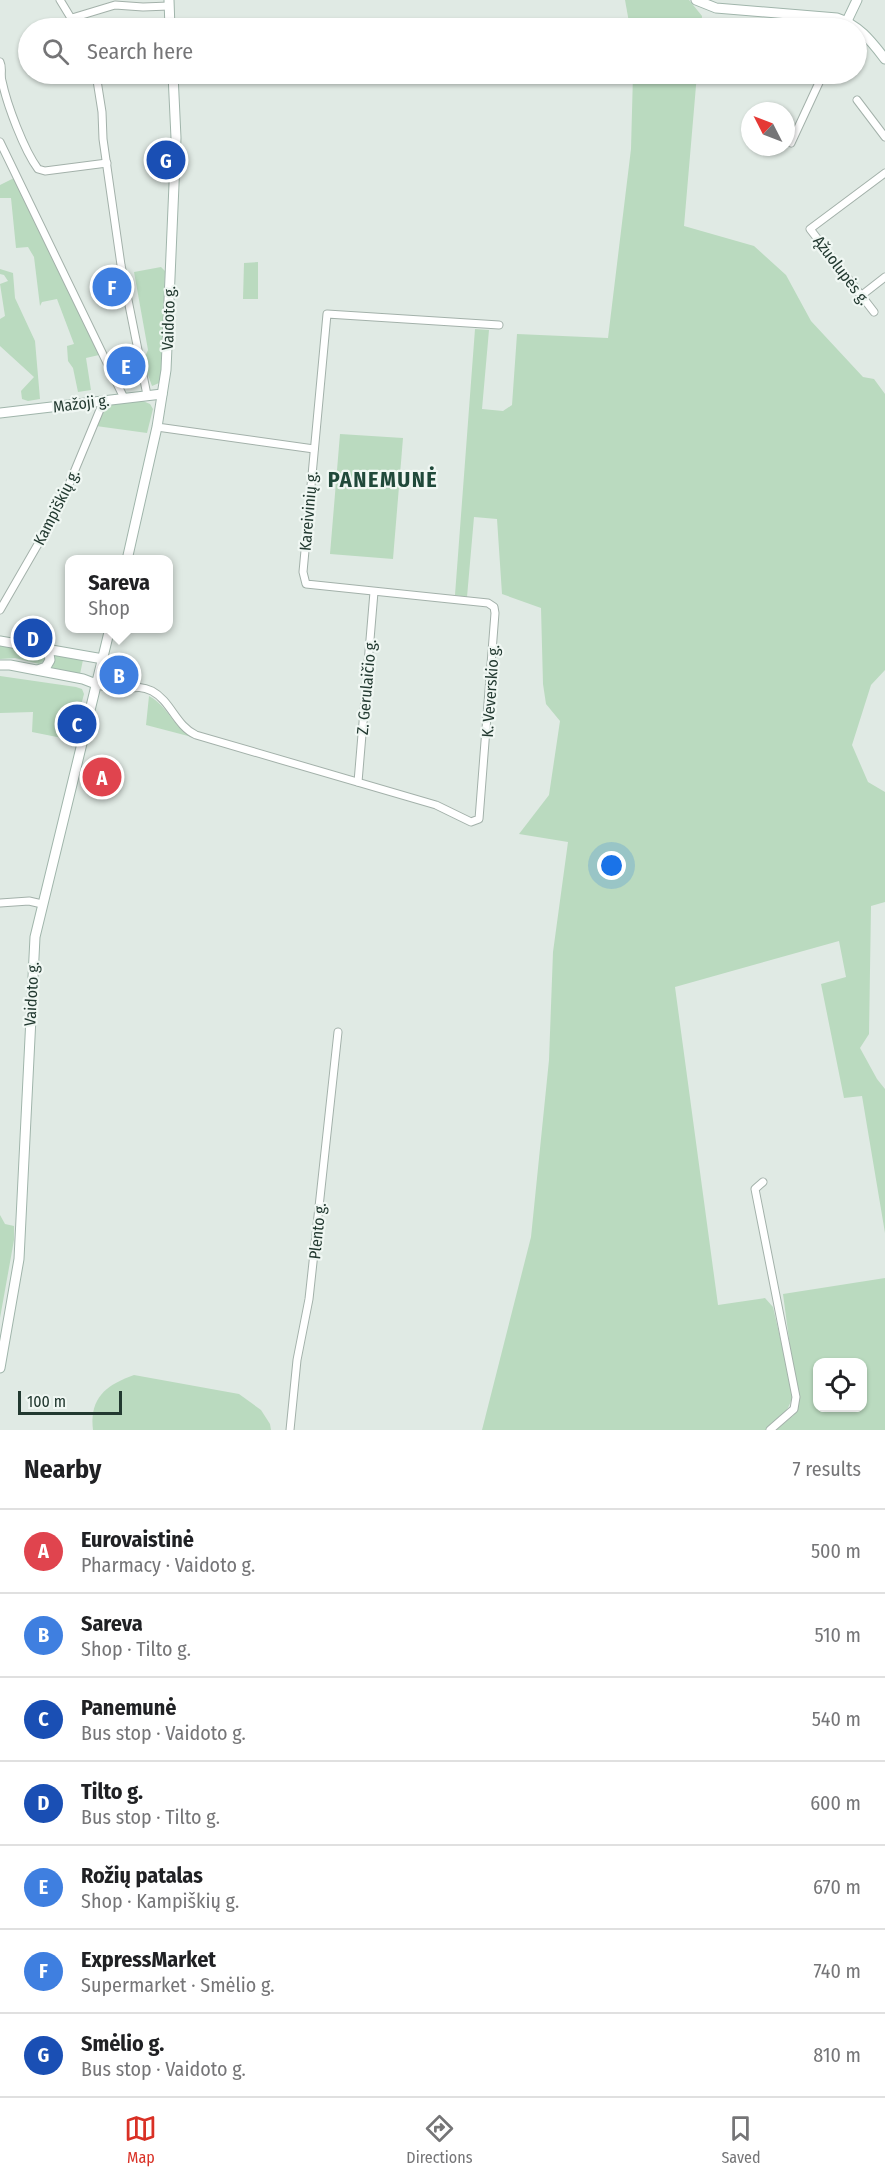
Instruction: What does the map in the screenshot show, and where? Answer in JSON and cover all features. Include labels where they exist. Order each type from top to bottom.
[{"type":"main road","points":[[696,0],[716,8],[837,18]]},
{"type":"main road","points":[[848,18],[857,0]]},
{"type":"main road","points":[[169,3],[170,18]]},
{"type":"main road","points":[[867,38],[885,59]]},
{"type":"main road","name":"Vaidoto g.","points":[[128,555],[157,427],[166,370],[176,138],[173,84]]},
{"type":"main road","name":"Mažoji g.","points":[[0,413],[162,394]]},
{"type":"main road","name":"Vaidoto g.","points":[[0,1368],[18,1266],[33,961],[42,904],[109,633]]},
{"type":"main road","points":[[0,641],[102,659]]},
{"type":"main road","points":[[38,670],[46,667],[50,660],[49,654],[44,649]]},
{"type":"main road","points":[[0,665],[38,670],[83,679],[96,684]]},
{"type":"street","points":[[60,0],[72,18],[115,5],[143,7],[169,3]]},
{"type":"street","points":[[0,62],[1,79],[23,142],[38,169],[45,171],[107,163]]},
{"type":"street","points":[[97,84],[121,265],[147,395]]},
{"type":"street","points":[[795,134],[818,84]]},
{"type":"street","points":[[857,100],[885,137]]},
{"type":"street","points":[[0,142],[124,398]]},
{"type":"street","name":"Ąžuolupės g.","points":[[874,312],[810,229],[885,173]]},
{"type":"street","points":[[862,296],[885,277]]},
{"type":"street","points":[[314,449],[327,314],[499,325]]},
{"type":"street","name":"Kampiškių g.","points":[[0,610],[60,506],[104,400]]},
{"type":"street","name":"Kareivinių g.","points":[[157,427],[314,449],[303,572],[306,584],[451,599]]},
{"type":"street","name":"Z. Gerulaičio g.","points":[[358,782],[374,592]]},
{"type":"street","name":"K. Veverskio g.","points":[[358,782],[436,805],[471,822],[479,819],[495,613],[494,607],[488,603],[451,599]]},
{"type":"street","points":[[96,684],[115,690],[137,687],[146,689],[160,697],[180,724],[190,732],[358,782]]},
{"type":"street","points":[[0,903],[42,904]]},
{"type":"street","name":"Plento g.","points":[[290,1430],[297,1360],[309,1299],[338,1032]]},
{"type":"street","points":[[763,1182],[755,1189],[796,1397],[794,1409],[770,1430]]},
{"type":"green space","points":[[625,0],[689,0],[702,16],[702,18],[628,18]]},
{"type":"green space","points":[[633,84],[696,84],[684,226],[754,246],[786,275],[811,321],[863,377],[874,379],[885,394],[885,670],[871,685],[852,745],[868,782],[885,792],[885,902],[871,906],[869,1034],[860,1048],[885,1089],[885,1233],[862,1096],[844,1098],[821,984],[846,977],[839,941],[675,987],[718,1305],[765,1298],[773,1307],[793,1394],[789,1406],[780,1419],[766,1430],[482,1430],[531,1237],[549,1060],[553,952],[568,842],[519,834],[549,795],[560,721],[546,704],[543,684],[541,608],[502,594],[497,519],[474,517],[467,597],[455,595],[475,329],[489,330],[482,409],[503,411],[512,405],[517,334],[608,338],[631,149]]},
{"type":"green space","points":[[14,178],[99,355],[86,358],[91,390],[78,392],[73,368],[68,361],[67,346],[74,344],[57,299],[42,302],[40,306],[34,257],[28,247],[16,248],[11,198],[0,198],[0,185]]},
{"type":"green space","points":[[258,262],[258,299],[243,299],[244,263]]},
{"type":"green space","points":[[161,267],[165,271],[161,374],[159,383],[152,386],[143,361],[148,350],[134,272]]},
{"type":"green space","points":[[0,269],[13,273],[15,298],[35,341],[40,399],[28,401],[22,399],[21,391],[34,377],[0,346],[0,319],[5,316],[0,284],[8,281],[4,275],[0,274]]},
{"type":"green space","points":[[143,401],[150,404],[153,409],[147,433],[96,426],[108,404]]},
{"type":"green space","points":[[340,434],[403,438],[393,559],[330,554]]},
{"type":"green space","points":[[0,646],[41,653],[45,656],[45,661],[39,664],[15,658],[0,659]]},
{"type":"green space","points":[[54,655],[83,660],[80,674],[51,669]]},
{"type":"green space","points":[[0,676],[82,689],[84,694],[72,740],[32,732],[33,712],[0,713]]},
{"type":"green space","points":[[149,696],[161,705],[185,733],[192,737],[146,725]]},
{"type":"green space","points":[[0,1215],[5,1224],[14,1226],[14,1240],[0,1318]]},
{"type":"green space","points":[[885,1278],[885,1430],[776,1430],[794,1415],[798,1407],[783,1294]]},
{"type":"green space","points":[[134,1375],[239,1394],[261,1410],[271,1430],[93,1430],[94,1409],[102,1394],[115,1383]]},
{"type":"place","name":"Smėlio g.","points":[[166,160]]},
{"type":"place","name":"ExpressMarket","points":[[112,287]]},
{"type":"place","name":"Rožių patalas","points":[[126,366]]},
{"type":"place","name":"Tilto g.","points":[[33,638]]},
{"type":"place","name":"Sareva","points":[[119,675]]},
{"type":"place","name":"Panemunė","points":[[77,724]]},
{"type":"place","name":"Eurovaistinė","points":[[102,777]]},
{"type":"district","name":"PANEMUNĖ","points":[[383,479]]}]
